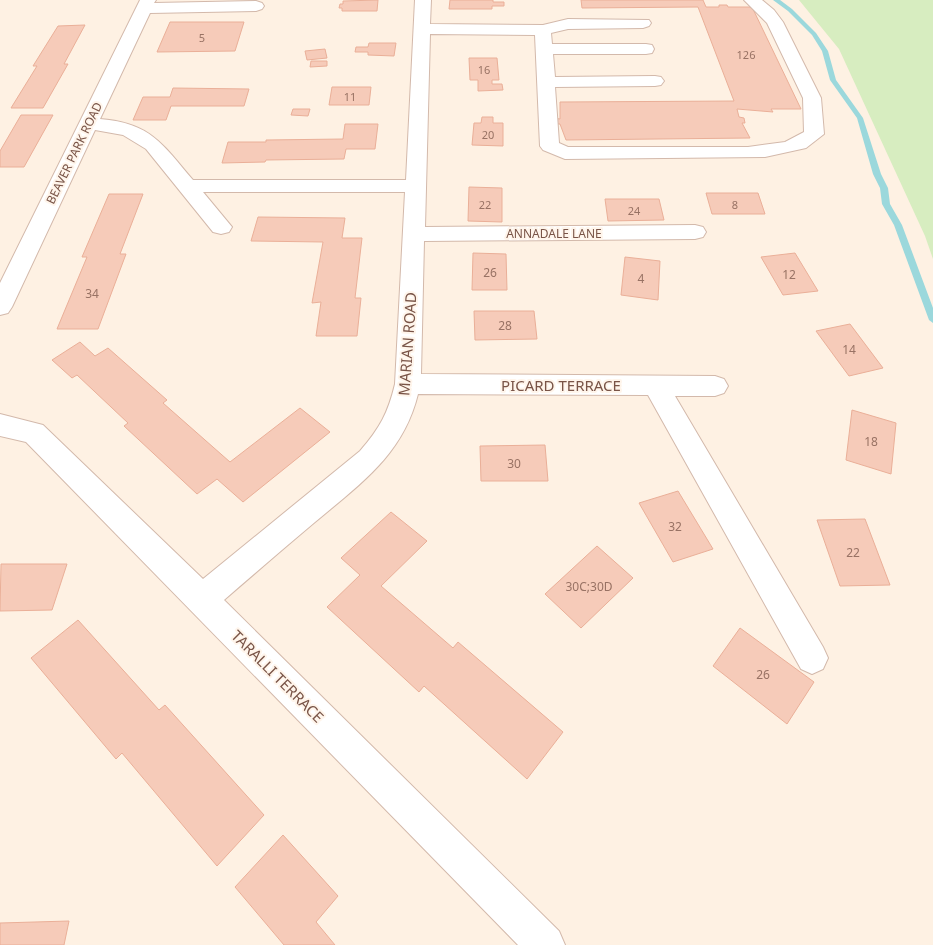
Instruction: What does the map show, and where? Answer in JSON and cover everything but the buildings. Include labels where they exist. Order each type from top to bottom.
[{"type":"street","name":"MARIAN ROAD","points":[[202,599],[370,459],[391,435],[401,414],[408,384],[423,0]]},
{"type":"street","points":[[543,30],[550,146],[565,154],[748,153],[773,151],[807,140],[814,134],[814,108],[812,98],[775,22],[768,12],[752,0]]},
{"type":"street","points":[[146,4],[256,6]]},
{"type":"street","name":"BEAVER PARK ROAD","points":[[0,307],[146,4]]},
{"type":"street","points":[[422,29],[543,30],[567,16],[643,23]]},
{"type":"street","points":[[544,49],[646,49]]},
{"type":"street","points":[[546,82],[655,81]]},
{"type":"street","points":[[88,124],[128,129],[141,135],[153,145],[221,228]]},
{"type":"street","points":[[187,186],[416,186]]},
{"type":"street","name":"ANNADALE LANE","points":[[414,234],[695,232]]},
{"type":"street","name":"PICARD TERRACE","points":[[408,384],[715,386]]},
{"type":"street","points":[[656,386],[812,658]]},
{"type":"street","name":"TARALLI TERRACE","points":[[0,425],[34,433],[202,599],[545,945]]},
{"type":"green space","points":[[799,0],[933,0],[933,259],[925,236],[839,49]]},
{"type":"waterway","points":[[776,0],[790,10],[814,34],[825,51],[833,80],[860,118],[877,174],[884,188],[886,204],[898,225],[933,320]]}]
